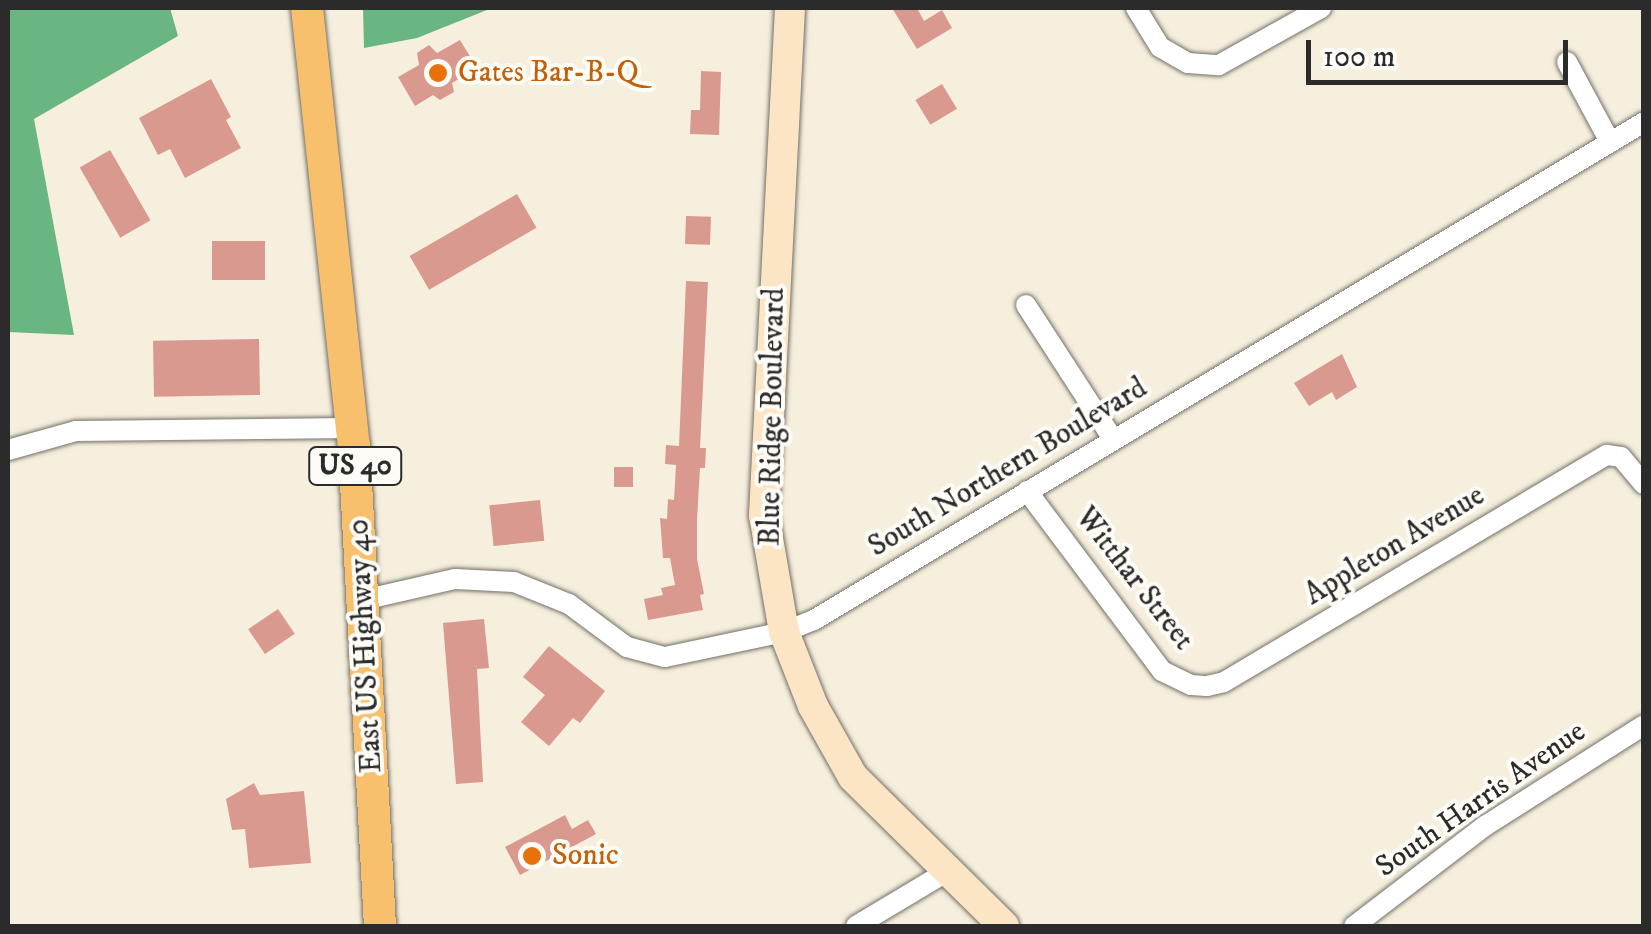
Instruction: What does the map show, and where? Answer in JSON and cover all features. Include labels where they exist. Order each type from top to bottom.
[{"type":"main road","name":"East US Highway 40","points":[[307,8],[351,428],[380,926]]},
{"type":"street","name":"Blue Ridge Boulevard","points":[[790,8],[764,515],[784,632],[813,706],[853,776],[1004,926]]},
{"type":"street","points":[[1136,8],[1160,47],[1188,63],[1220,65],[1322,8]]},
{"type":"street","points":[[1567,62],[1610,142]]},
{"type":"street","name":"South Northern Boulevard","points":[[364,600],[454,579],[514,582],[570,604],[627,647],[664,657],[784,632],[814,620],[1644,122]]},
{"type":"street","points":[[1026,305],[1114,439]]},
{"type":"street","points":[[8,450],[76,431],[351,428]]},
{"type":"street","name":"Appleton Avenue","points":[[1206,686],[1224,682],[1607,456],[1632,466],[1644,484]]},
{"type":"street","name":"Witthar Street","points":[[1027,491],[1162,671],[1191,686],[1206,686]]},
{"type":"street","name":"South Harris Avenue","points":[[1354,926],[1486,826],[1644,725]]},
{"type":"street","points":[[856,926],[948,872]]},
{"type":"green space","points":[[8,8],[170,8],[178,36],[34,119],[74,335],[8,332]]},
{"type":"green space","points":[[363,8],[492,8],[417,38],[364,48]]},
{"type":"building","points":[[892,8],[917,8],[924,21],[942,10],[952,28],[917,49]]},
{"type":"building","name":"Gates Bar-B-Q","points":[[460,40],[477,68],[452,83],[454,92],[440,100],[433,95],[415,106],[398,77],[419,65],[417,53],[429,45],[437,53]]},
{"type":"building","points":[[701,71],[721,72],[719,135],[690,134],[691,110],[700,110]]},
{"type":"building","points":[[211,79],[231,117],[226,120],[241,148],[185,178],[170,149],[158,155],[139,118]]},
{"type":"building","points":[[942,84],[957,109],[930,125],[915,100]]},
{"type":"building","points":[[110,150],[150,220],[120,238],[80,168]]},
{"type":"building","points":[[517,194],[536,228],[429,290],[410,256]]},
{"type":"building","points":[[686,216],[711,217],[710,245],[685,244]]},
{"type":"building","points":[[212,241],[265,241],[265,280],[212,280]]},
{"type":"building","points":[[686,281],[708,282],[700,448],[706,448],[705,468],[700,468],[697,520],[703,610],[648,620],[644,599],[663,595],[661,588],[675,585],[670,558],[663,558],[660,518],[667,519],[668,499],[674,500],[676,465],[665,464],[666,445],[679,446]]},
{"type":"building","points":[[259,339],[260,395],[154,397],[153,341]]},
{"type":"building","points":[[1342,354],[1357,387],[1336,400],[1332,392],[1309,406],[1294,383]]},
{"type":"building","points":[[614,467],[633,467],[633,487],[614,487]]},
{"type":"building","points":[[540,500],[544,541],[494,546],[489,505]]},
{"type":"building","points":[[278,609],[295,634],[265,654],[248,629]]},
{"type":"building","points":[[484,619],[489,668],[477,669],[483,782],[456,784],[443,623]]},
{"type":"building","points":[[549,646],[605,691],[580,723],[573,718],[549,746],[521,722],[545,695],[523,677]]},
{"type":"building","points":[[254,783],[260,795],[304,791],[311,863],[249,868],[245,829],[232,830],[226,799]]},
{"type":"building","name":"Sonic","points":[[565,815],[572,829],[588,820],[596,834],[520,875],[505,847]]},
{"type":"place","name":"Gates Bar-B-Q","points":[[438,73]]},
{"type":"place","name":"Sonic","points":[[532,856]]}]
